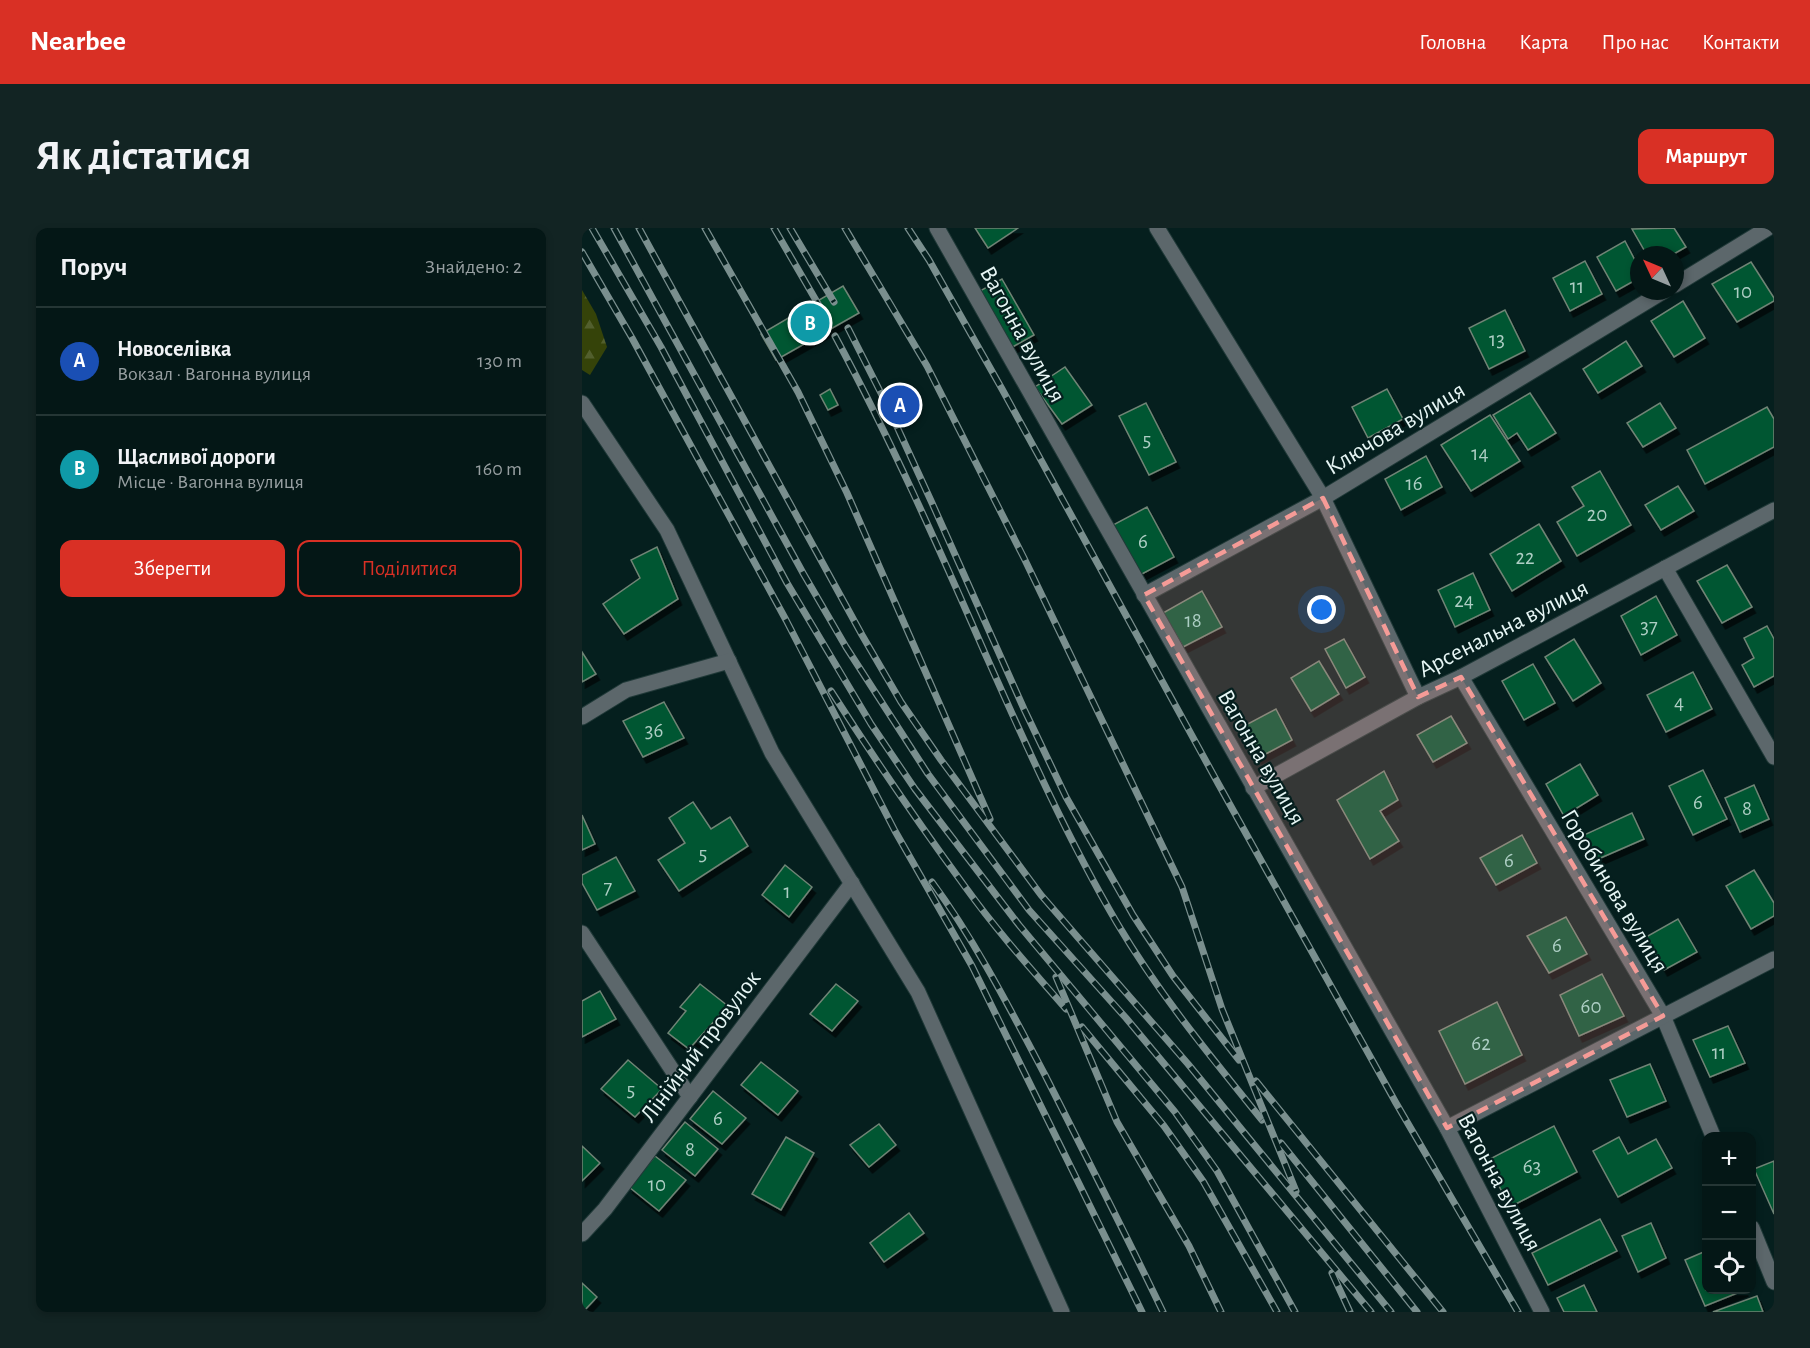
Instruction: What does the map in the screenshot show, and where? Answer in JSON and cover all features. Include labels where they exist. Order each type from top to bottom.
[{"type":"street","name":"Вагонна вулиця","points":[[937,228],[1447,1128],[1542,1312]]},
{"type":"street","points":[[1157,228],[1323,498],[1418,697]]},
{"type":"street","points":[[1684,279],[1768,228]]},
{"type":"street","name":"Ключова вулиця","points":[[1144,595],[1323,498],[1649,300]]},
{"type":"street","points":[[582,403],[667,530],[772,753],[918,992],[1062,1312]]},
{"type":"street","name":"Арсенальна вулиця","points":[[1253,788],[1418,697],[1774,510]]},
{"type":"street","points":[[1665,568],[1774,757]]},
{"type":"street","points":[[582,717],[626,690],[729,661]]},
{"type":"street","name":"Горобинова вулиця","points":[[1461,676],[1663,1016],[1711,1132]]},
{"type":"street","name":"Лінійний провулок","points":[[582,1234],[605,1209],[852,883]]},
{"type":"street","points":[[582,933],[690,1097]]},
{"type":"street","points":[[1447,1128],[1774,959]]},
{"type":"street","points":[[1756,1238],[1774,1282]]},
{"type":"highlighted area","points":[[1323,498],[1418,697],[1461,677],[1663,1016],[1447,1128],[1144,595]]},
{"type":"green space","points":[[582,290],[596,314],[607,347],[590,375],[582,370]]},
{"type":"building","points":[[975,228],[1018,228],[988,248]]},
{"type":"building","points":[[1674,228],[1686,247],[1642,246],[1632,229]]},
{"type":"building","points":[[1625,241],[1630,251],[1630,283],[1616,291],[1597,257]]},
{"type":"building","points":[[1585,261],[1602,294],[1570,311],[1553,278]]},
{"type":"building","points":[[1751,262],[1774,301],[1737,322],[1712,284]]},
{"type":"building","points":[[1002,279],[1034,335],[1009,349],[978,292]]},
{"type":"building","points":[[843,286],[859,313],[776,360],[761,334]]},
{"type":"building","points":[[1683,301],[1705,338],[1674,357],[1651,321]]},
{"type":"building","points":[[1505,310],[1525,351],[1489,369],[1469,328]]},
{"type":"building","points":[[1626,341],[1642,366],[1598,393],[1583,369]]},
{"type":"building","points":[[1065,367],[1092,405],[1062,424],[1035,387]]},
{"type":"building","points":[[830,389],[838,405],[828,410],[820,395]]},
{"type":"building","points":[[1387,389],[1403,419],[1368,438],[1352,407]]},
{"type":"building","points":[[1530,393],[1556,433],[1528,450],[1517,433],[1508,439],[1493,415]]},
{"type":"building","points":[[1146,403],[1176,462],[1149,475],[1119,416]]},
{"type":"building","points":[[1660,403],[1676,428],[1643,447],[1627,423]]},
{"type":"building","points":[[1767,407],[1774,419],[1774,447],[1705,484],[1687,450]]},
{"type":"building","points":[[1490,415],[1520,461],[1471,491],[1441,445]]},
{"type":"building","points":[[1426,456],[1442,487],[1401,510],[1385,479]]},
{"type":"building","points":[[1600,471],[1631,525],[1577,556],[1557,522],[1584,506],[1572,487]]},
{"type":"building","points":[[1678,486],[1694,511],[1661,530],[1645,505]]},
{"type":"building","points":[[1147,507],[1174,557],[1140,575],[1113,525]]},
{"type":"building","points":[[1539,524],[1561,561],[1512,591],[1490,554]]},
{"type":"building","points":[[657,547],[678,599],[624,634],[603,604],[640,578],[631,560]]},
{"type":"building","points":[[1727,565],[1752,607],[1722,623],[1697,581]]},
{"type":"building","points":[[1473,573],[1490,610],[1455,627],[1438,590]]},
{"type":"building","points":[[1202,591],[1222,627],[1183,647],[1163,613]]},
{"type":"building","points":[[1656,596],[1677,635],[1641,655],[1621,616]]},
{"type":"building","points":[[1767,626],[1774,639],[1774,676],[1754,687],[1742,665],[1754,658],[1744,638]]},
{"type":"building","points":[[1344,639],[1365,677],[1346,688],[1325,649]]},
{"type":"building","points":[[1574,639],[1601,683],[1573,701],[1545,657]]},
{"type":"building","points":[[582,652],[596,674],[582,682]]},
{"type":"building","points":[[1319,661],[1339,694],[1311,711],[1291,678]]},
{"type":"building","points":[[1533,664],[1555,703],[1524,720],[1502,681]]},
{"type":"building","points":[[1693,672],[1712,709],[1666,732],[1647,695]]},
{"type":"building","points":[[664,702],[684,738],[643,757],[623,721]]},
{"type":"building","points":[[1276,709],[1292,740],[1258,758],[1242,727]]},
{"type":"building","points":[[1451,716],[1467,743],[1433,762],[1417,735]]},
{"type":"building","points":[[1580,764],[1598,795],[1564,816],[1546,784]]},
{"type":"building","points":[[1703,770],[1727,819],[1693,835],[1669,786]]},
{"type":"building","points":[[1384,771],[1398,800],[1380,811],[1399,841],[1370,859],[1337,800]]},
{"type":"building","points":[[1754,785],[1769,819],[1740,832],[1725,798]]},
{"type":"building","points":[[693,802],[711,829],[730,817],[748,846],[679,891],[658,860],[685,843],[669,818]]},
{"type":"building","points":[[1632,813],[1644,839],[1596,860],[1584,835]]},
{"type":"building","points":[[582,815],[595,844],[582,850]]},
{"type":"building","points":[[1522,835],[1537,863],[1496,885],[1480,858]]},
{"type":"building","points":[[616,857],[635,891],[597,910],[582,883],[582,875]]},
{"type":"building","points":[[785,865],[812,887],[789,917],[762,895]]},
{"type":"building","points":[[1754,870],[1774,903],[1774,916],[1751,929],[1726,886]]},
{"type":"building","points":[[1566,917],[1587,954],[1549,973],[1527,936]]},
{"type":"building","points":[[1678,919],[1697,952],[1664,970],[1646,937]]},
{"type":"building","points":[[1602,974],[1624,1016],[1579,1036],[1560,995]]},
{"type":"building","points":[[700,984],[728,1006],[689,1049],[668,1033],[686,1011],[680,1007]]},
{"type":"building","points":[[836,984],[858,1001],[832,1031],[810,1014]]},
{"type":"building","points":[[600,991],[616,1019],[582,1037],[582,1001]]},
{"type":"building","points":[[1497,1002],[1522,1055],[1465,1084],[1439,1031]]},
{"type":"building","points":[[1728,1026],[1745,1063],[1710,1077],[1693,1040]]},
{"type":"building","points":[[628,1060],[662,1089],[635,1117],[601,1089]]},
{"type":"building","points":[[761,1062],[798,1091],[778,1115],[741,1085]]},
{"type":"building","points":[[1650,1064],[1666,1101],[1627,1117],[1610,1080]]},
{"type":"building","points":[[713,1091],[746,1118],[722,1144],[690,1119]]},
{"type":"building","points":[[685,1122],[718,1149],[695,1176],[662,1150]]},
{"type":"building","points":[[879,1124],[896,1145],[869,1167],[850,1145]]},
{"type":"building","points":[[1554,1126],[1577,1172],[1510,1207],[1486,1161]]},
{"type":"building","points":[[786,1137],[814,1153],[781,1210],[752,1194]]},
{"type":"building","points":[[1619,1137],[1628,1154],[1656,1139],[1672,1168],[1618,1197],[1593,1151]]},
{"type":"building","points":[[582,1146],[600,1163],[582,1181]]},
{"type":"building","points":[[655,1156],[686,1180],[659,1211],[629,1187]]},
{"type":"building","points":[[1774,1161],[1774,1214],[1756,1174],[1756,1168]]},
{"type":"building","points":[[909,1213],[924,1233],[884,1262],[870,1243]]},
{"type":"building","points":[[1600,1219],[1617,1251],[1548,1285],[1532,1253]]},
{"type":"building","points":[[1651,1223],[1666,1258],[1638,1272],[1622,1236]]},
{"type":"building","points":[[1702,1253],[1702,1294],[1735,1294],[1705,1306],[1685,1260]]},
{"type":"building","points":[[582,1283],[597,1297],[583,1312],[582,1312]]},
{"type":"building","points":[[1584,1285],[1597,1312],[1564,1312],[1557,1298]]},
{"type":"building","points":[[1757,1296],[1763,1312],[1713,1312]]},
{"type":"railway","points":[[592,228],[661,347],[787,583],[871,724],[915,789],[1019,925],[1175,1112],[1217,1171],[1295,1312]]},
{"type":"railway","points":[[614,228],[803,573],[846,647],[928,774],[1029,910],[1126,1018],[1371,1312]]},
{"type":"railway","points":[[639,228],[862,635],[901,702],[941,760],[1041,895],[1188,1064],[1391,1312]]},
{"type":"railway","points":[[705,228],[798,392],[847,493],[990,819]]},
{"type":"railway","points":[[774,228],[821,309]]},
{"type":"railway","points":[[790,228],[834,302]]},
{"type":"railway","points":[[845,228],[927,366],[1024,558],[1182,887],[1222,1009],[1296,1191]]},
{"type":"railway","points":[[908,228],[929,260],[1002,389],[1396,1103],[1518,1312]]},
{"type":"railway","points":[[582,252],[632,338],[786,620],[895,831],[972,966],[1142,1312]]},
{"type":"railway","points":[[848,328],[888,407],[1066,797],[1133,915],[1173,976],[1239,1060]]},
{"type":"railway","points":[[835,336],[894,452],[1031,755],[1098,890],[1133,949],[1168,1000],[1262,1120]]},
{"type":"railway","points":[[831,691],[897,791],[966,888],[1002,935],[1066,1009]]},
{"type":"railway","points":[[932,882],[978,952],[1019,1025],[1163,1312]]},
{"type":"railway","points":[[1056,977],[1117,1122],[1189,1246],[1221,1312]]},
{"type":"railway","points":[[1082,1027],[1164,1126],[1203,1181],[1277,1312]]},
{"type":"railway","points":[[1256,1081],[1443,1312]]},
{"type":"railway","points":[[1281,1143],[1417,1312]]},
{"type":"railway","points":[[1332,1273],[1350,1312]]},
{"type":"place","name":"Щасливої дороги","points":[[810,323]]},
{"type":"place","name":"Новоселівка","points":[[900,405]]}]
